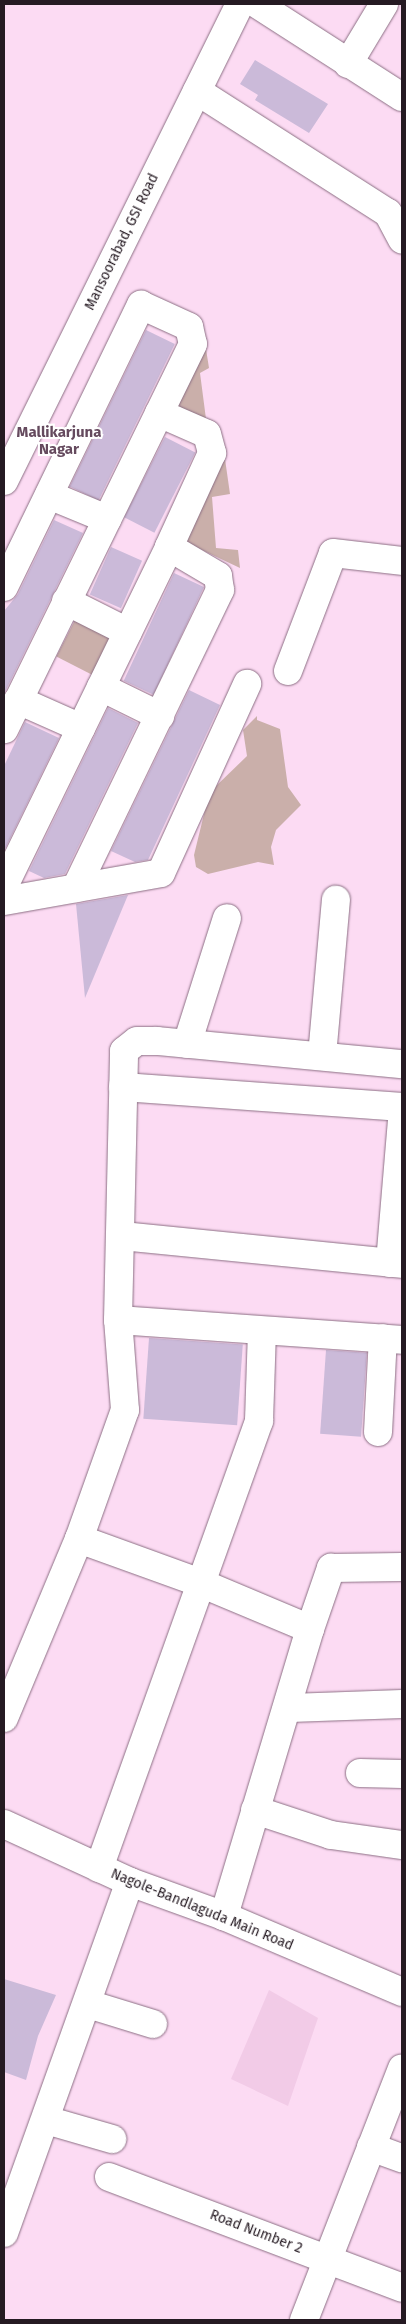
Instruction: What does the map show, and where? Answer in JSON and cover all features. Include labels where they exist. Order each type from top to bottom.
[{"type":"street","name":"Mansoorabad, GSI Road","points":[[4,481],[240,4]]},
{"type":"street","points":[[256,4],[402,97]]},
{"type":"street","points":[[348,64],[384,4]]},
{"type":"street","points":[[197,92],[388,213],[402,239]]},
{"type":"street","points":[[4,587],[141,305],[190,328],[193,344],[9,713],[81,728]]},
{"type":"street","points":[[4,886],[169,547],[212,454],[207,434],[159,413]]},
{"type":"street","points":[[49,495],[107,519]]},
{"type":"street","points":[[76,888],[220,590],[218,576],[169,547]]},
{"type":"street","points":[[288,671],[332,553],[402,561]]},
{"type":"street","points":[[66,601],[128,632]]},
{"type":"street","points":[[4,901],[161,873],[247,684]]},
{"type":"street","points":[[101,687],[160,716]]},
{"type":"street","points":[[322,1056],[336,900]]},
{"type":"street","points":[[187,1044],[228,918]]},
{"type":"street","points":[[4,1718],[79,1539],[125,1410],[118,1320],[122,1236],[124,1051],[137,1041],[402,1064]]},
{"type":"street","points":[[123,1087],[402,1107]]},
{"type":"street","points":[[122,1236],[396,1263],[402,1120]]},
{"type":"street","points":[[118,1320],[262,1332],[393,1339],[378,1432]]},
{"type":"street","points":[[99,1868],[259,1421],[262,1332]]},
{"type":"street","points":[[79,1539],[202,1584],[310,1629]]},
{"type":"street","points":[[224,1916],[255,1810],[290,1708],[310,1629],[332,1568],[402,1567]]},
{"type":"street","points":[[290,1708],[402,1704]]},
{"type":"street","points":[[360,1773],[402,1774]]},
{"type":"street","points":[[255,1810],[331,1835],[402,1844]]},
{"type":"street","name":"Nagole-Bandlaguda Main Road","points":[[4,1824],[130,1882],[224,1916],[402,1992]]},
{"type":"street","points":[[4,2233],[88,2004],[130,1882]]},
{"type":"street","points":[[88,2004],[153,2024]]},
{"type":"street","points":[[304,2320],[402,2068]]},
{"type":"street","points":[[46,2120],[112,2139]]},
{"type":"street","points":[[372,2146],[402,2158]]},
{"type":"street","name":"Road Number 2","points":[[110,2177],[402,2288]]},
{"type":"shaded area","points":[[206,349],[209,368],[200,373],[206,419],[177,407]]},
{"type":"shaded area","points":[[225,459],[230,494],[212,497],[216,548],[238,550],[240,568],[185,542]]},
{"type":"shaded area","points":[[75,620],[111,638],[92,675],[56,657]]},
{"type":"shaded area","points":[[257,716],[257,720],[280,729],[288,787],[301,805],[276,830],[271,847],[274,865],[258,862],[208,874],[196,867],[194,855],[205,810],[214,788],[247,756],[243,730]]},
{"type":"shaded area","points":[[269,1990],[318,2018],[288,2106],[231,2079]]},
{"type":"building","points":[[255,60],[328,104],[309,133],[255,100],[258,95],[240,84]]},
{"type":"building","points":[[146,330],[175,344],[98,500],[70,486]]},
{"type":"building","points":[[165,437],[195,452],[154,533],[124,517]]},
{"type":"building","points":[[54,520],[83,533],[4,694],[4,611],[18,594]]},
{"type":"building","points":[[111,547],[142,561],[121,608],[90,595]]},
{"type":"building","points":[[174,573],[204,587],[154,695],[124,681]]},
{"type":"building","points":[[189,690],[220,705],[148,860],[135,862],[111,851]]},
{"type":"building","points":[[108,708],[138,723],[65,874],[44,878],[29,871]]},
{"type":"building","points":[[25,722],[59,738],[4,851],[4,766]]},
{"type":"building","points":[[128,895],[85,998],[76,904]]},
{"type":"building","points":[[149,1338],[243,1345],[237,1425],[143,1419]]},
{"type":"building","points":[[326,1350],[367,1353],[361,1437],[320,1434]]},
{"type":"building","points":[[4,1979],[56,1995],[38,2036],[26,2080],[4,2072]]},
{"type":"district","name":"Mallikarjuna Nagar","points":[[59,440]]}]
